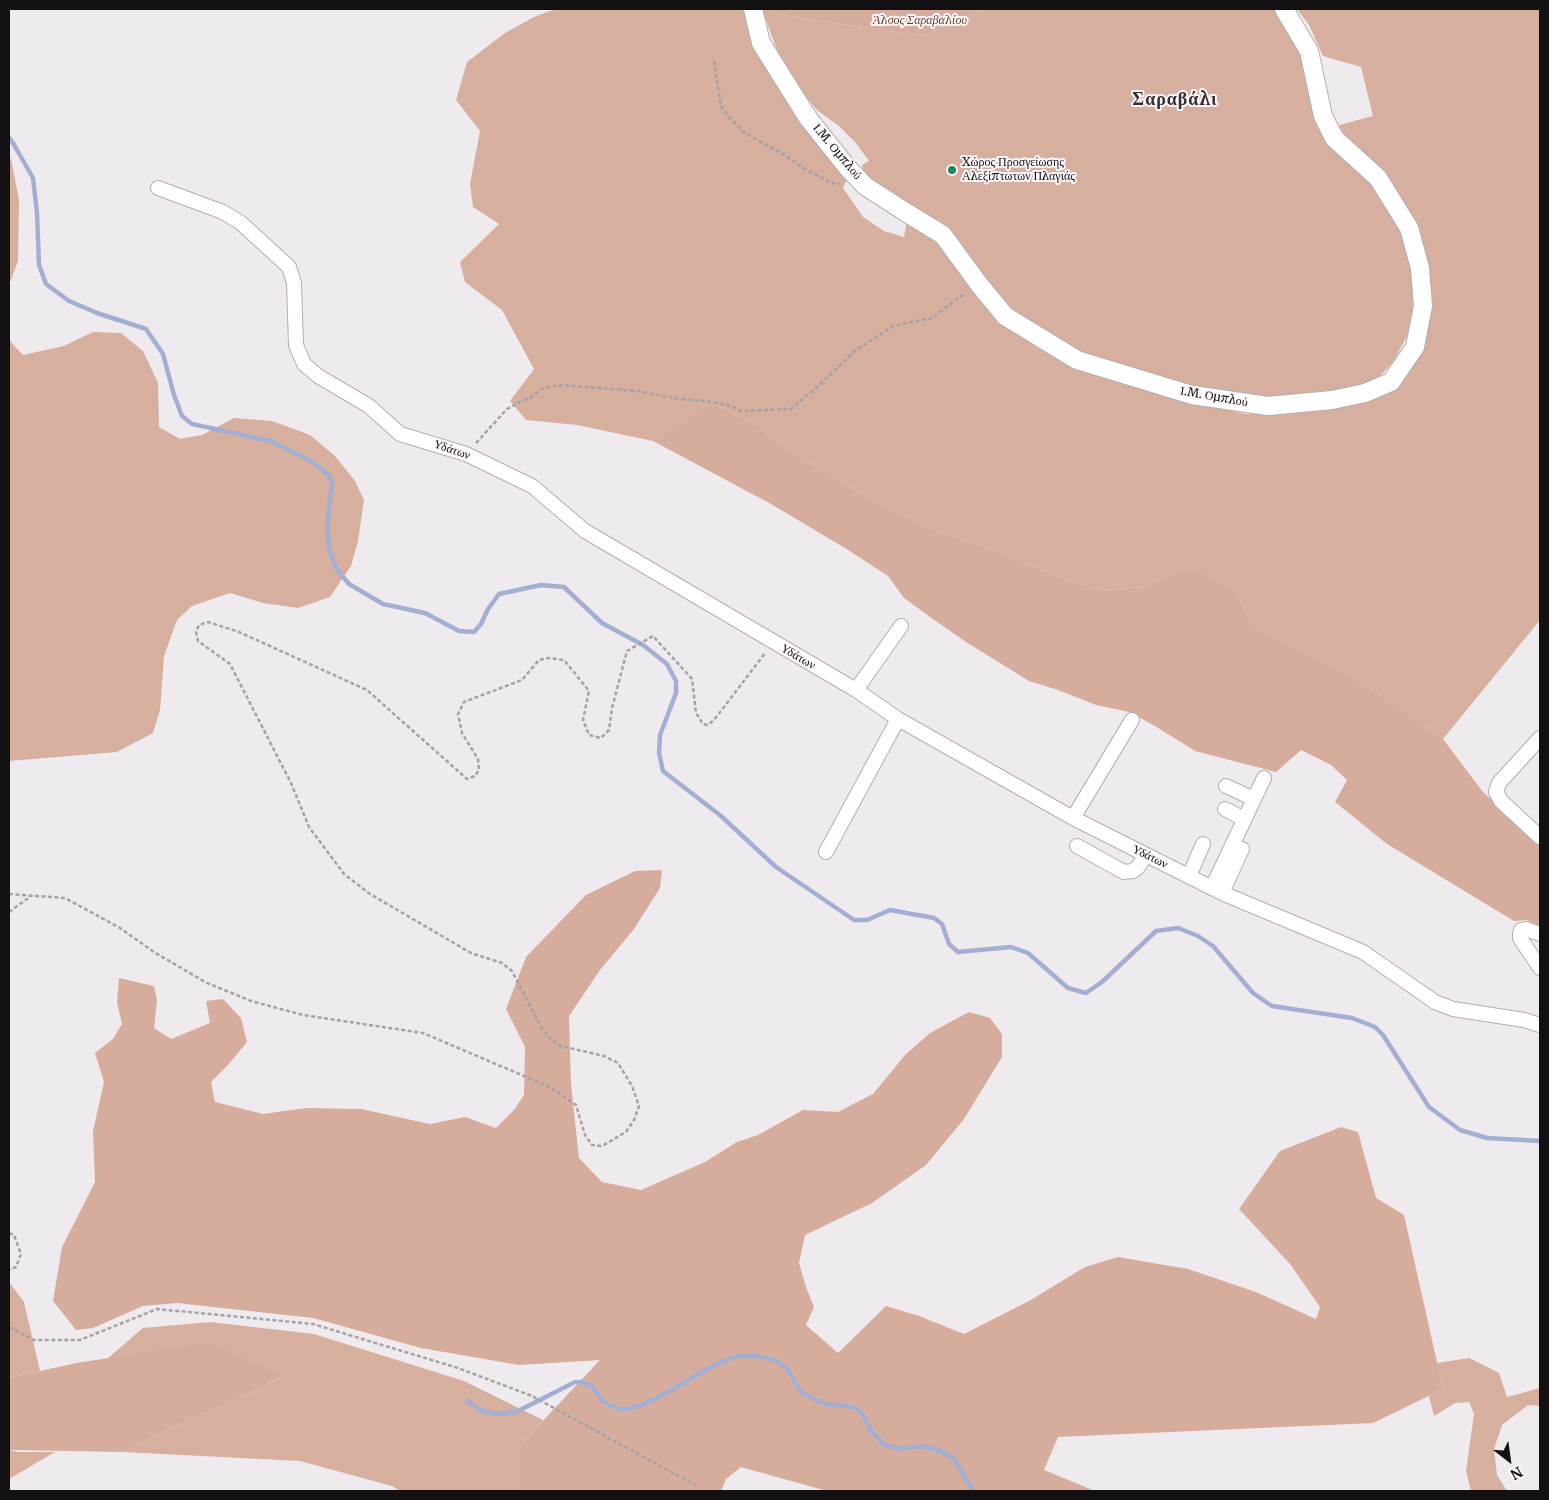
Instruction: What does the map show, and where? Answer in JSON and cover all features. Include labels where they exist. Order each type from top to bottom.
[{"type":"street","name":"Ι.Μ. Ομπλού","points":[[753,9],[761,43],[808,118],[848,167],[862,182],[943,235],[1005,316],[1077,360],[1192,395],[1268,406],[1332,400],[1365,393],[1391,382],[1415,347],[1422,306],[1420,268],[1409,228],[1378,178],[1334,138],[1323,116],[1309,51],[1284,9]]},
{"type":"street","name":"Υδάτων","points":[[158,188],[223,212],[241,222],[288,266],[294,283],[296,345],[304,364],[318,376],[370,406],[400,434],[466,454],[532,486],[585,531],[856,690],[898,719],[1073,818],[1217,890],[1363,952],[1436,1002],[1453,1009],[1524,1020],[1540,1025]]},
{"type":"street","points":[[856,690],[901,626]]},
{"type":"street","points":[[826,852],[898,719]]},
{"type":"street","points":[[1073,818],[1132,720]]},
{"type":"street","points":[[1540,738],[1499,782],[1496,792],[1501,801],[1540,837]]},
{"type":"street","points":[[1217,890],[1244,819],[1264,778]]},
{"type":"street","points":[[1226,786],[1254,798]]},
{"type":"street","points":[[1225,809],[1244,819]]},
{"type":"street","points":[[1189,876],[1203,844]]},
{"type":"street","points":[[1077,846],[1124,872],[1133,872],[1146,855]]},
{"type":"street","points":[[1217,890],[1242,849]]},
{"type":"street","points":[[1540,934],[1526,929],[1521,930],[1520,934],[1520,938],[1540,968]]},
{"type":"path","points":[[714,61],[721,106],[745,133],[808,171],[832,183],[850,185],[862,182]]},
{"type":"path","points":[[466,454],[507,409],[530,398],[542,389],[558,385],[637,391],[728,405],[741,411],[791,409],[856,350],[893,326],[932,318],[978,283]]},
{"type":"path","points":[[9,894],[65,898],[120,928],[154,952],[205,982],[250,1001],[303,1015],[423,1033],[550,1087],[576,1105],[586,1135],[592,1145],[602,1146],[626,1132],[634,1120],[639,1106],[632,1086],[618,1063],[604,1056],[561,1046],[551,1040],[541,1027],[512,971],[502,963],[472,953],[370,894],[344,874],[309,827],[291,783],[230,664],[198,641],[196,632],[199,625],[208,622],[239,632],[367,690],[467,779],[475,776],[479,770],[478,759],[462,733],[458,714],[464,702],[522,680],[539,660],[548,658],[564,660],[590,691],[583,720],[589,735],[601,738],[609,730],[612,708],[627,651],[653,636],[692,679],[696,713],[703,724],[708,725],[714,720],[773,642]]},
{"type":"path","points":[[9,912],[32,896]]},
{"type":"path","points":[[9,1232],[14,1235],[21,1254],[16,1268],[9,1270]]},
{"type":"path","points":[[9,1327],[34,1340],[80,1340],[157,1309],[313,1324],[458,1368],[532,1396],[543,1404],[695,1485]]},
{"type":"shaded area","points":[[555,9],[746,9],[754,45],[769,73],[806,126],[842,169],[847,179],[843,188],[863,217],[884,231],[904,237],[907,220],[929,234],[949,252],[964,272],[975,294],[1006,323],[1038,348],[1076,368],[1191,402],[1246,414],[1298,412],[1363,403],[1388,392],[1405,376],[1429,276],[1421,235],[1400,195],[1379,169],[1345,137],[1339,125],[1373,116],[1361,67],[1323,56],[1309,25],[1297,9],[1540,9],[1540,620],[1443,739],[1401,708],[1349,675],[1256,628],[1236,594],[1172,574],[1144,587],[1102,590],[1061,578],[1002,553],[939,532],[881,505],[784,447],[759,426],[710,402],[653,441],[577,425],[526,420],[510,401],[534,369],[502,310],[465,282],[460,262],[499,224],[473,207],[470,184],[480,131],[456,100],[467,62],[505,33],[534,17]]},
{"type":"shaded area","points":[[762,9],[775,9],[777,14],[922,36],[985,9],[1277,9],[1299,46],[1320,130],[1377,188],[1399,223],[1408,253],[1412,282],[1413,311],[1407,336],[1393,362],[1381,375],[1371,381],[1359,386],[1330,392],[1284,397],[1253,397],[1218,392],[1178,383],[1091,357],[1065,345],[1024,320],[1004,301],[990,285],[969,254],[944,225],[878,186],[864,174],[862,165],[869,161],[855,142],[838,125],[818,111],[799,90],[778,53]]},
{"type":"shaded area","points":[[9,157],[19,200],[18,261],[9,285]]},
{"type":"shaded area","points":[[93,332],[121,333],[143,351],[158,383],[159,427],[180,439],[202,435],[234,418],[272,421],[310,435],[335,456],[355,481],[364,500],[358,541],[351,566],[330,597],[298,608],[263,603],[230,593],[192,606],[177,620],[164,656],[160,710],[153,733],[117,752],[9,761],[9,340],[23,355],[64,346]]},
{"type":"shaded area","points":[[9,1282],[24,1302],[40,1371],[9,1378]]},
{"type":"shaded area","points":[[210,1322],[314,1334],[464,1381],[543,1420],[521,1444],[521,1491],[400,1491],[392,1486],[300,1461],[123,1452],[281,1377],[108,1358],[143,1328]]},
{"type":"shaded area","points":[[1469,1358],[1499,1373],[1507,1397],[1540,1388],[1540,1406],[1528,1405],[1502,1425],[1494,1449],[1497,1475],[1507,1491],[1471,1491],[1466,1471],[1474,1414],[1469,1402],[1455,1403],[1434,1416],[1429,1396],[1443,1389],[1437,1363]]},
{"type":"shaded area","points":[[9,1450],[18,1452],[55,1452],[9,1479]]},
{"type":"green space","name":"Άλσος Σαραβαλίου","points":[[775,9],[985,9],[922,36],[777,14]]},
{"type":"green space","points":[[710,402],[759,426],[784,447],[881,505],[939,532],[1002,553],[1061,578],[1102,590],[1144,587],[1172,574],[1199,573],[1236,594],[1256,628],[1349,675],[1401,708],[1443,739],[1483,792],[1540,844],[1540,927],[1527,920],[1514,921],[1387,844],[1335,802],[1347,780],[1331,765],[1301,750],[1276,772],[1195,751],[1129,712],[1096,705],[1029,681],[930,617],[904,598],[888,576],[845,548],[771,504],[653,441]]},
{"type":"green space","points":[[662,870],[660,888],[634,929],[600,970],[569,1016],[571,1084],[579,1158],[602,1182],[641,1190],[705,1162],[737,1142],[758,1135],[803,1110],[838,1112],[873,1094],[905,1055],[930,1033],[969,1012],[990,1018],[1002,1034],[1002,1057],[964,1119],[926,1165],[872,1203],[805,1235],[799,1263],[814,1307],[806,1325],[838,1353],[886,1306],[919,1316],[964,1334],[1029,1301],[1085,1267],[1118,1257],[1188,1269],[1256,1292],[1316,1319],[1320,1307],[1290,1264],[1239,1209],[1280,1151],[1341,1127],[1358,1132],[1376,1198],[1404,1215],[1443,1389],[1373,1423],[1058,1437],[1044,1470],[1095,1491],[827,1491],[741,1467],[726,1479],[721,1491],[521,1491],[521,1444],[600,1360],[519,1365],[421,1348],[313,1318],[177,1303],[143,1306],[93,1328],[76,1330],[53,1301],[62,1247],[95,1182],[93,1131],[104,1082],[95,1053],[113,1039],[122,1024],[117,1002],[119,978],[154,986],[157,1000],[154,1028],[171,1039],[210,1023],[206,1001],[223,999],[241,1018],[247,1042],[211,1082],[215,1102],[263,1114],[306,1108],[361,1109],[430,1124],[465,1117],[496,1128],[514,1110],[524,1095],[525,1047],[506,1009],[526,957],[586,895],[635,871]]},
{"type":"green space","points":[[209,1343],[282,1376],[244,1396],[123,1452],[9,1450],[9,1378],[76,1363]]},
{"type":"waterway","points":[[9,138],[33,178],[37,213],[39,265],[46,284],[69,301],[97,313],[146,329],[163,354],[182,416],[192,424],[271,441],[309,460],[328,474],[332,483],[327,528],[330,552],[337,570],[349,584],[383,604],[425,613],[459,631],[474,632],[499,594],[541,585],[564,587],[602,623],[643,645],[667,664],[676,681],[676,693],[660,735],[659,753],[663,771],[721,816],[776,867],[854,920],[867,920],[890,910],[934,918],[942,924],[949,944],[958,952],[1011,947],[1028,953],[1068,988],[1086,993],[1102,982],[1156,931],[1178,928],[1198,936],[1213,946],[1253,993],[1272,1006],[1352,1018],[1375,1027],[1383,1035],[1429,1107],[1460,1130],[1487,1138],[1540,1141]]},
{"type":"waterway","points":[[468,1401],[480,1410],[496,1414],[516,1412],[575,1382],[583,1382],[593,1387],[603,1402],[623,1410],[639,1406],[659,1397],[709,1368],[736,1356],[755,1356],[775,1360],[787,1368],[800,1391],[816,1400],[829,1405],[856,1408],[883,1444],[900,1449],[922,1446],[941,1451],[954,1459],[973,1491]]},
{"type":"place","name":"Χώρος Προσγείωσης Αλεξίπτωτων Πλαγιάς","points":[[952,170]]},
{"type":"district","name":"Σαραβάλι","points":[[1175,100]]}]
